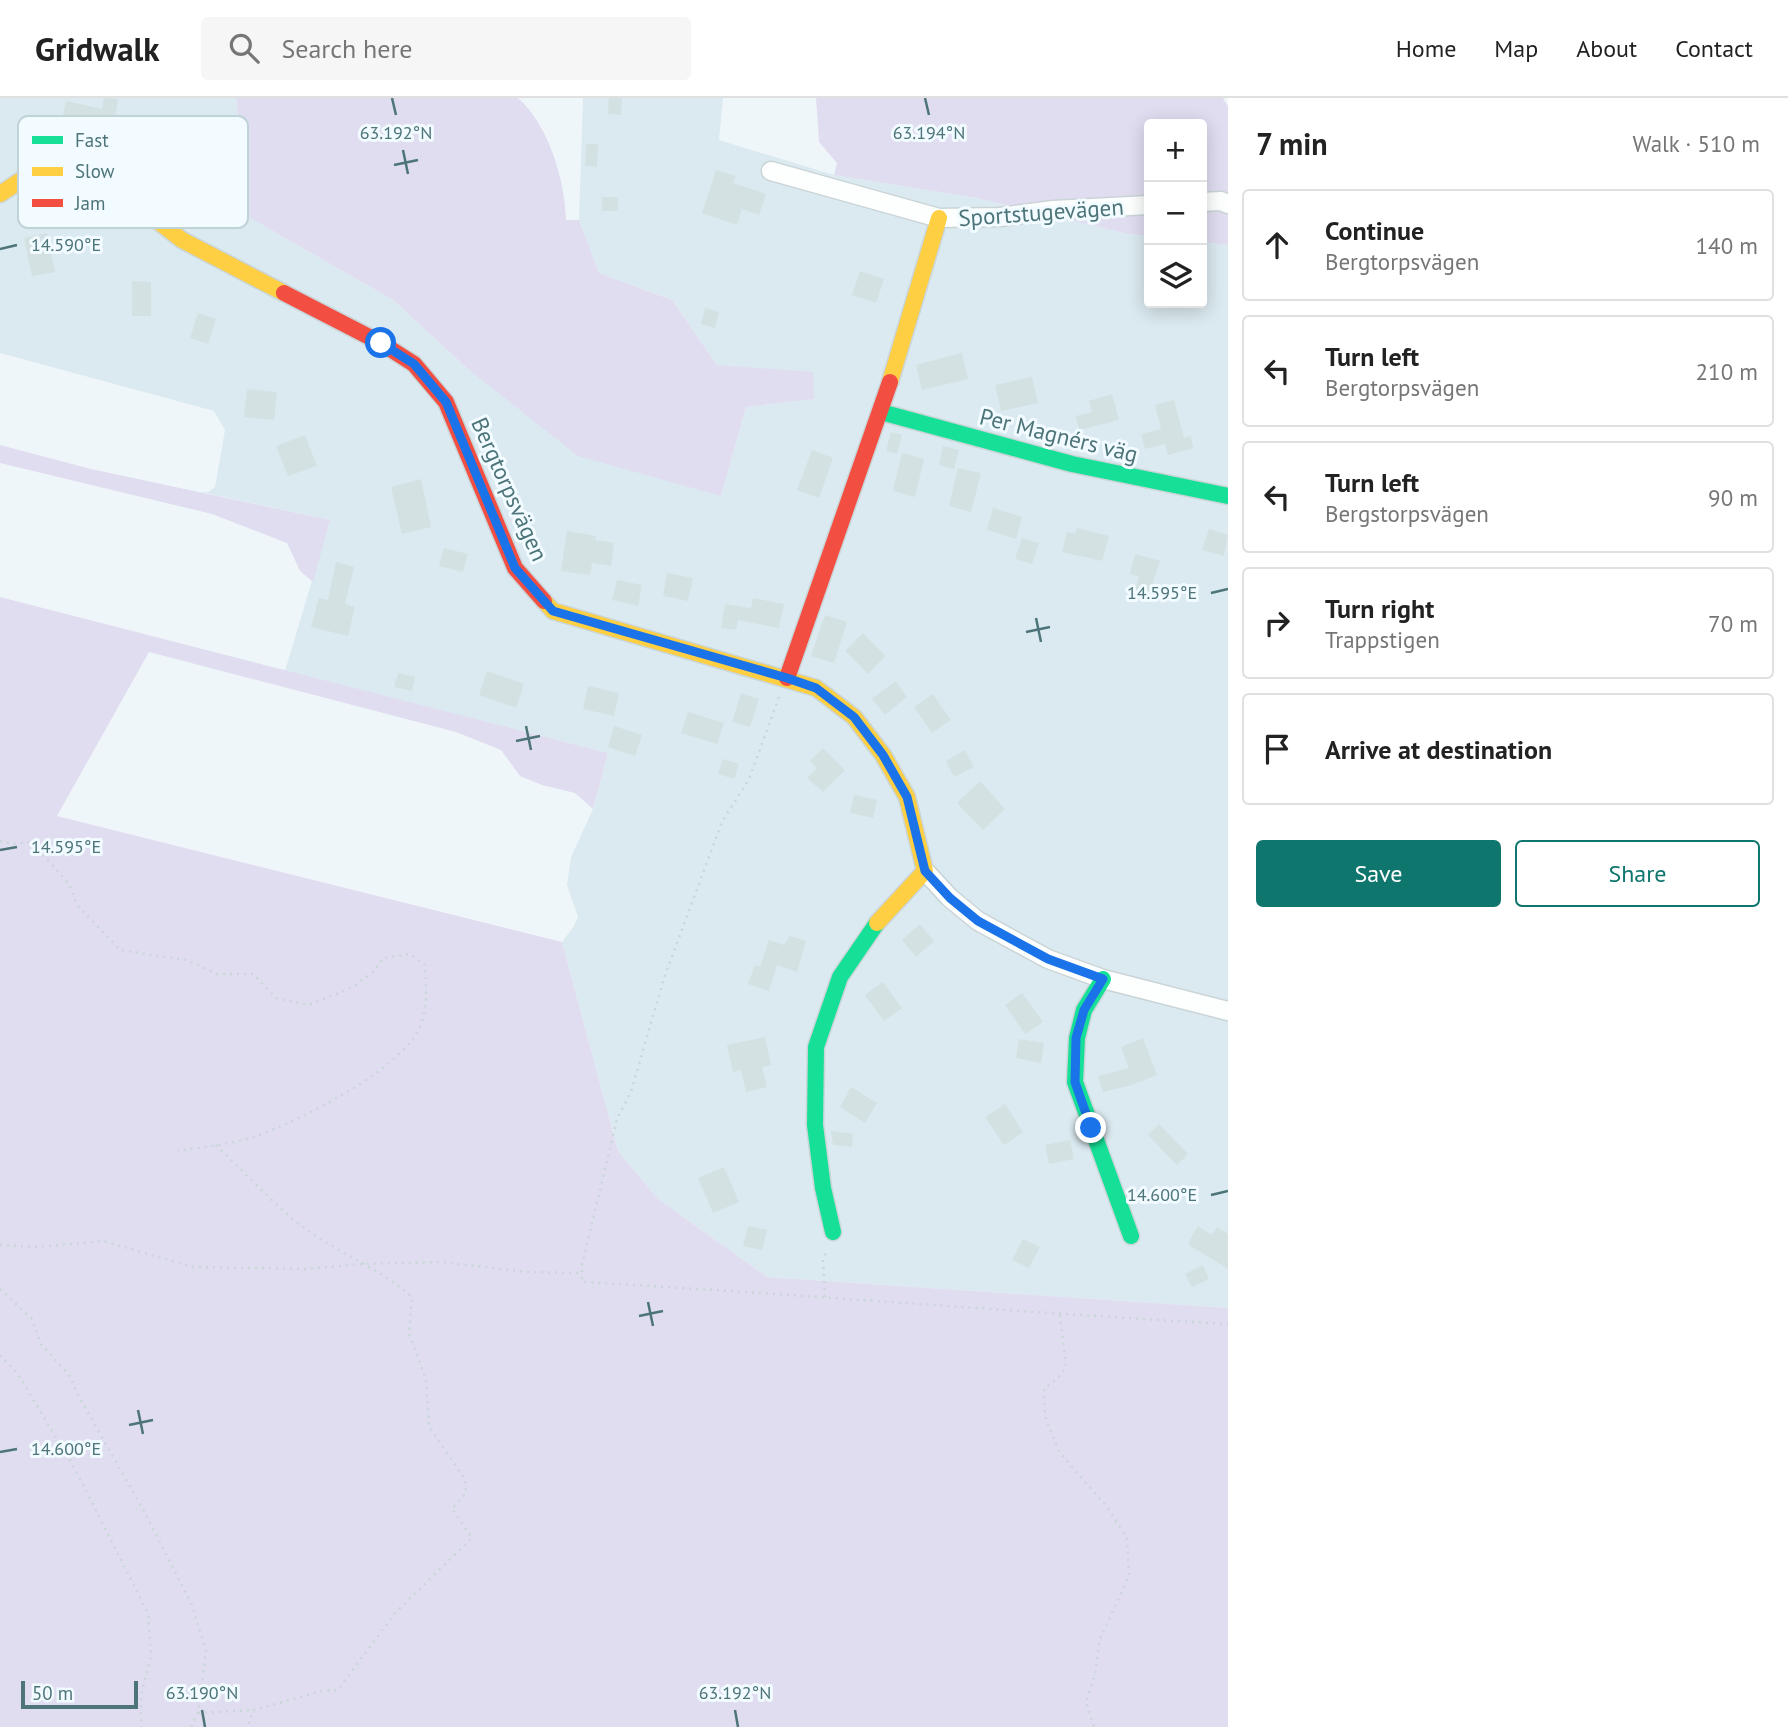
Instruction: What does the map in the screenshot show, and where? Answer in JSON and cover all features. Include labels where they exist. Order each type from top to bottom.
[{"type":"street","name":"Sportstugevägen","points":[[771,171],[939,218],[1000,217],[1053,210],[1144,205]]},
{"type":"street","name":"Bergtorpsvägen","points":[[0,194],[18,182]]},
{"type":"street","points":[[1207,202],[1221,201],[1228,204]]},
{"type":"street","points":[[787,678],[881,412],[939,218]]},
{"type":"street","name":"Bergtorpsvägen","points":[[167,228],[182,240],[381,343],[414,364],[446,402],[515,568],[553,611],[816,688],[854,717],[883,755],[907,797],[925,871]]},
{"type":"street","name":"Per Magnérs väg","points":[[881,412],[1072,464],[1228,496]]},
{"type":"street","points":[[833,1232],[823,1188],[815,1125],[816,1047],[840,976],[882,915],[925,871],[950,898],[978,921],[1048,959],[1103,979],[1228,1011]]},
{"type":"street","points":[[1103,979],[1084,1010],[1076,1038],[1075,1082],[1130,1236]]},
{"type":"path","points":[[787,678],[749,779],[722,822],[664,978],[631,1092],[617,1119],[594,1211],[582,1282],[1228,1324]]},
{"type":"path","points":[[0,841],[16,844],[32,842],[69,884],[76,905],[120,950],[187,960],[217,974],[253,974],[276,998],[309,1005],[353,988],[373,972],[383,958],[395,954],[410,954],[425,965],[426,994],[421,1024],[411,1043],[376,1073],[322,1108],[255,1136],[178,1151]]},
{"type":"path","points":[[198,1713],[254,1710],[338,1689],[395,1613],[472,1538],[452,1509],[466,1493],[465,1480],[429,1426],[426,1378],[409,1335],[412,1297],[396,1283],[360,1264],[295,1220],[216,1145]]},
{"type":"path","points":[[825,1297],[823,1260],[833,1232]]},
{"type":"path","points":[[0,1245],[37,1247],[103,1241],[193,1267],[307,1269],[360,1264],[441,1262],[528,1272],[582,1273]]},
{"type":"path","points":[[0,1289],[32,1320],[41,1344],[69,1375],[192,1605],[206,1651],[198,1713],[191,1727]]},
{"type":"path","points":[[1060,1315],[1066,1367],[1058,1378],[1044,1389],[1045,1416],[1059,1452],[1107,1507],[1127,1538],[1129,1576],[1100,1639],[1095,1674],[1086,1703],[1094,1727]]},
{"type":"path","points":[[0,1356],[18,1374],[76,1471],[148,1612],[151,1656],[141,1696],[141,1727]]},
{"type":"path","points":[[247,1727],[254,1710]]},
{"type":"shaded area","points":[[0,98],[236,98],[238,116],[18,116],[18,228],[248,228],[248,208],[249,217],[393,300],[468,369],[721,496],[746,407],[813,399],[717,365],[672,300],[599,273],[579,220],[583,98],[723,98],[719,140],[834,175],[977,198],[1144,236],[1144,308],[1207,308],[1207,243],[1228,245],[1228,1308],[767,1277],[658,1199],[618,1151],[562,942],[578,917],[567,885],[571,857],[593,809],[608,753],[285,671],[330,520],[201,492],[208,492],[215,487],[225,430],[214,411],[0,353]]},
{"type":"shaded area","points":[[236,98],[518,98],[529,109],[547,138],[559,171],[566,220],[579,220],[599,273],[672,300],[717,365],[813,372],[814,399],[746,407],[721,496],[578,456],[468,369],[393,300],[249,217],[248,116],[238,116]]},
{"type":"shaded area","points":[[816,98],[1223,98],[1228,107],[1228,245],[1207,243],[1207,119],[1144,119],[1144,236],[977,198],[834,175],[837,163],[819,142]]},
{"type":"shaded area","points":[[0,445],[91,469],[330,520],[313,582],[300,571],[287,543],[212,514],[0,463]]},
{"type":"shaded area","points":[[0,597],[608,753],[593,809],[575,793],[542,785],[520,776],[501,750],[456,732],[149,652],[57,816],[562,942],[618,1151],[658,1199],[767,1277],[1228,1308],[1228,1727],[0,1727]]},
{"type":"building","points":[[104,98],[118,99],[115,116],[63,116],[66,101],[102,109]]},
{"type":"building","points":[[609,98],[622,98],[621,115],[608,114]]},
{"type":"building","points":[[586,144],[598,144],[597,167],[585,166]]},
{"type":"building","points":[[716,170],[736,176],[733,183],[766,194],[759,215],[742,209],[737,225],[702,213]]},
{"type":"building","points":[[602,197],[618,197],[618,211],[602,211]]},
{"type":"building","points":[[47,233],[55,272],[32,276],[24,238]]},
{"type":"building","points":[[860,271],[884,279],[876,303],[852,295]]},
{"type":"building","points":[[132,281],[151,282],[151,316],[132,316]]},
{"type":"building","points":[[705,308],[719,312],[715,328],[701,324]]},
{"type":"building","points":[[198,313],[216,319],[208,344],[190,338]]},
{"type":"building","points":[[962,353],[968,379],[922,390],[916,365]]},
{"type":"building","points":[[1032,377],[1038,403],[1001,411],[995,385]]},
{"type":"building","points":[[247,389],[277,392],[274,420],[244,417]]},
{"type":"building","points":[[1112,394],[1119,420],[1079,430],[1076,416],[1092,412],[1089,401]]},
{"type":"building","points":[[1174,400],[1184,438],[1191,436],[1193,448],[1168,455],[1165,444],[1145,449],[1141,434],[1161,429],[1155,405]]},
{"type":"building","points":[[891,432],[902,435],[897,454],[886,451]]},
{"type":"building","points":[[305,435],[317,466],[288,476],[276,446]]},
{"type":"building","points":[[943,446],[959,450],[954,469],[939,465]]},
{"type":"building","points":[[812,450],[833,458],[819,498],[797,490]]},
{"type":"building","points":[[902,453],[924,459],[915,497],[893,491]]},
{"type":"building","points":[[958,468],[981,473],[971,512],[949,506]]},
{"type":"building","points":[[421,479],[431,527],[402,534],[391,487]]},
{"type":"building","points":[[993,508],[1022,517],[1016,539],[987,530]]},
{"type":"building","points":[[1077,528],[1109,536],[1102,561],[1062,552],[1067,532],[1075,534]]},
{"type":"building","points":[[1209,529],[1228,535],[1224,556],[1202,550]]},
{"type":"building","points":[[567,531],[596,536],[595,540],[614,543],[611,566],[592,563],[590,575],[561,571]]},
{"type":"building","points":[[1022,538],[1039,543],[1032,564],[1015,559]]},
{"type":"building","points":[[444,548],[468,554],[463,572],[439,566]]},
{"type":"building","points":[[1135,554],[1160,561],[1149,595],[1135,591],[1139,577],[1130,574]]},
{"type":"building","points":[[336,562],[354,567],[345,604],[355,607],[348,636],[311,627],[319,598],[328,600]]},
{"type":"building","points":[[667,573],[693,578],[688,601],[663,596]]},
{"type":"building","points":[[617,580],[642,585],[638,606],[612,600]]},
{"type":"building","points":[[753,598],[784,604],[779,628],[738,620],[736,630],[721,628],[725,604],[751,608]]},
{"type":"building","points":[[825,615],[847,622],[834,663],[811,656]]},
{"type":"building","points":[[863,633],[886,656],[868,674],[845,651]]},
{"type":"building","points":[[487,671],[524,684],[516,708],[479,695]]},
{"type":"building","points":[[398,673],[415,677],[412,691],[394,687]]},
{"type":"building","points":[[895,681],[907,697],[885,715],[872,699]]},
{"type":"building","points":[[588,686],[619,693],[614,716],[583,709]]},
{"type":"building","points":[[741,693],[759,699],[750,727],[732,722]]},
{"type":"building","points":[[933,694],[951,720],[932,733],[914,707]]},
{"type":"building","points":[[688,712],[724,723],[717,744],[681,733]]},
{"type":"building","points":[[614,726],[642,735],[635,756],[608,747]]},
{"type":"building","points":[[823,748],[845,770],[823,792],[807,778],[817,768],[810,761]]},
{"type":"building","points":[[965,750],[974,767],[954,777],[946,761]]},
{"type":"building","points":[[723,759],[739,764],[734,779],[718,774]]},
{"type":"building","points":[[980,781],[1005,809],[983,830],[957,803]]},
{"type":"building","points":[[854,795],[877,800],[873,818],[850,813]]},
{"type":"building","points":[[920,924],[934,941],[916,957],[902,940]]},
{"type":"building","points":[[790,936],[806,941],[797,972],[777,965],[769,991],[748,984],[755,965],[760,967],[769,940],[784,945]]},
{"type":"building","points":[[883,982],[902,1008],[884,1021],[865,995]]},
{"type":"building","points":[[1022,993],[1043,1022],[1025,1034],[1005,1005]]},
{"type":"building","points":[[765,1037],[771,1065],[762,1067],[767,1087],[746,1092],[741,1070],[733,1072],[727,1045]]},
{"type":"building","points":[[1143,1038],[1157,1075],[1103,1092],[1098,1076],[1129,1068],[1121,1047]]},
{"type":"building","points":[[1019,1039],[1044,1043],[1041,1063],[1016,1058]]},
{"type":"building","points":[[851,1087],[877,1103],[865,1123],[840,1107]]},
{"type":"building","points":[[1005,1104],[1023,1132],[1004,1145],[985,1117]]},
{"type":"building","points":[[1159,1124],[1188,1154],[1177,1165],[1148,1135]]},
{"type":"building","points":[[831,1131],[853,1134],[852,1147],[833,1145]]},
{"type":"building","points":[[1070,1140],[1074,1159],[1049,1164],[1045,1145]]},
{"type":"building","points":[[724,1167],[739,1202],[713,1213],[698,1178]]},
{"type":"building","points":[[748,1226],[767,1230],[762,1250],[743,1246]]},
{"type":"building","points":[[1198,1226],[1212,1235],[1217,1227],[1228,1234],[1228,1269],[1189,1245]]},
{"type":"building","points":[[1023,1239],[1040,1247],[1029,1268],[1012,1260]]},
{"type":"building","points":[[1203,1265],[1209,1279],[1192,1287],[1185,1274]]},
{"type":"traffic: fast","points":[[881,412],[1072,464],[1228,496]]},
{"type":"traffic: fast","points":[[833,1232],[823,1188],[815,1125],[816,1047],[840,977],[877,923]]},
{"type":"traffic: fast","points":[[1103,979],[1084,1010],[1077,1038],[1075,1082],[1131,1236]]},
{"type":"traffic: slow","points":[[0,194],[18,182]]},
{"type":"traffic: slow","points":[[890,382],[939,218]]},
{"type":"traffic: slow","points":[[167,228],[182,240],[284,293]]},
{"type":"traffic: slow","points":[[544,601],[553,611],[816,688],[854,717],[883,755],[907,797],[925,871],[877,923]]},
{"type":"traffic: jam","points":[[284,293],[381,343],[414,364],[446,402],[515,568],[544,601]]},
{"type":"traffic: jam","points":[[787,678],[890,382]]},
{"type":"route","points":[[381,343],[414,364],[446,402],[515,568],[553,611],[816,688],[854,717],[883,755],[907,797],[925,871],[950,898],[978,921],[1048,959],[1103,979],[1084,1010],[1076,1038],[1075,1082],[1091,1128]]}]
